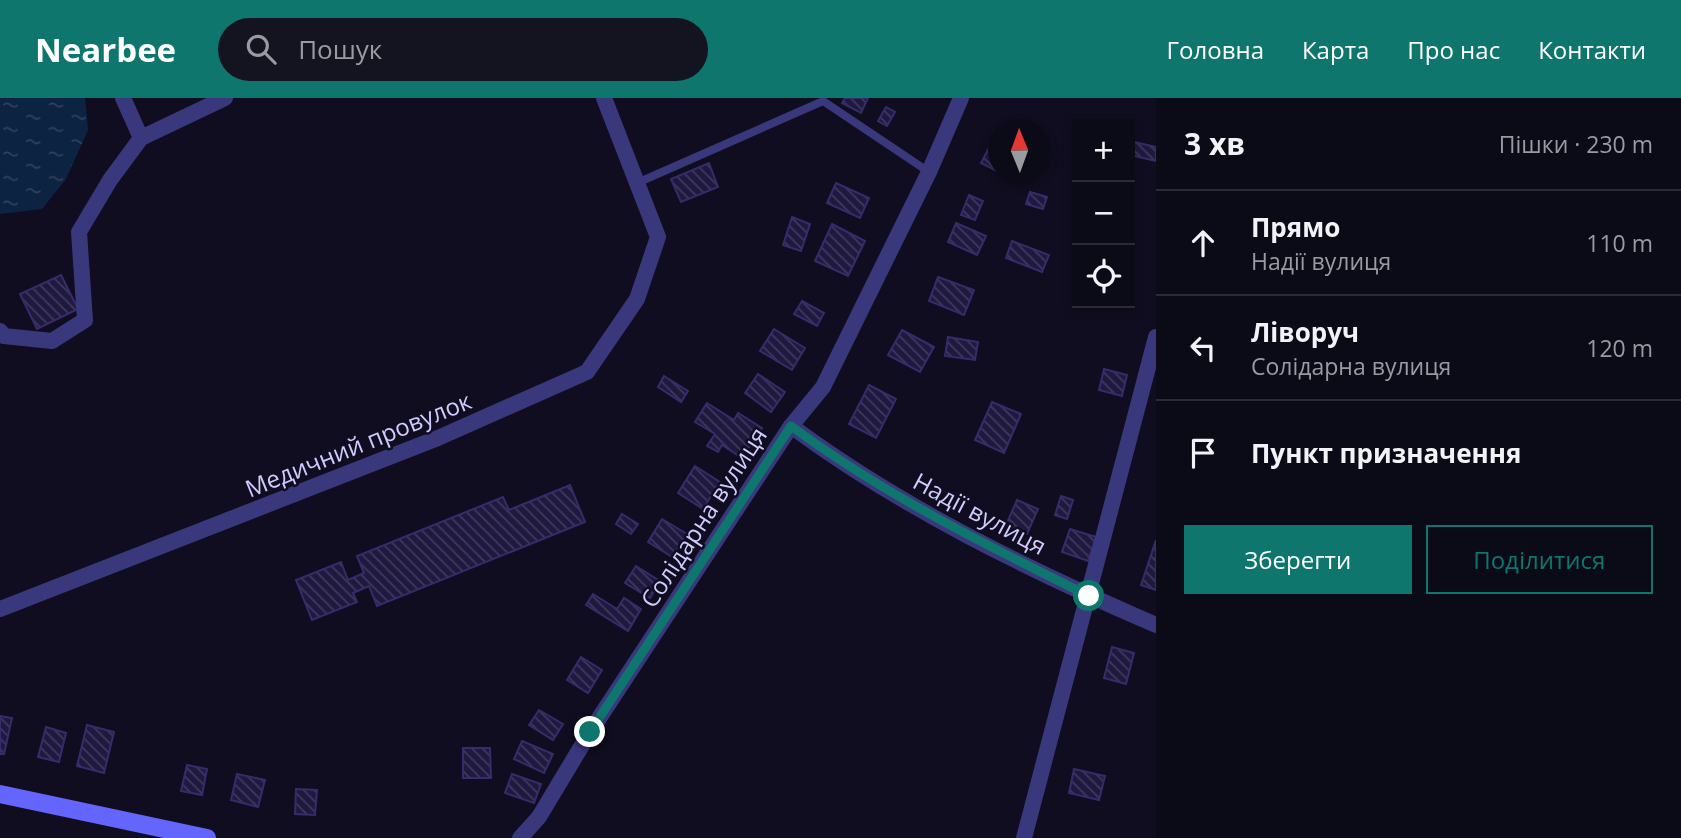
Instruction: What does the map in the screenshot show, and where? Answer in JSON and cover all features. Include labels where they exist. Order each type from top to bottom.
[{"type":"street","points":[[123,98],[141,138]]},
{"type":"street","points":[[0,331],[4,336],[52,341],[85,320],[79,232],[110,180],[141,138],[225,98]]},
{"type":"street","points":[[604,98],[637,183]]},
{"type":"street","name":"Солідарна вулиця","points":[[520,838],[539,817],[590,732],[791,426],[823,387],[929,172],[961,98]]},
{"type":"street","name":"Медичний провулок","points":[[0,609],[438,438],[587,372],[637,299],[658,237],[637,183]]},
{"type":"street","points":[[1024,838],[1152,369],[1156,337]]},
{"type":"street","name":"Надії вулиця","points":[[791,426],[833,457],[971,538],[1089,596],[1156,625]]},
{"type":"street","points":[[0,794],[206,838]]},
{"type":"lane","points":[[637,183],[823,101],[929,172]]},
{"type":"water","points":[[0,98],[85,98],[88,130],[66,179],[42,209],[0,214]]},
{"type":"building","points":[[845,98],[868,98],[861,113],[842,103]]},
{"type":"building","points":[[886,107],[895,112],[887,126],[878,121]]},
{"type":"building","points":[[1135,142],[1156,147],[1156,161],[1135,156]]},
{"type":"building","points":[[988,150],[988,167],[981,163]]},
{"type":"building","points":[[709,163],[718,187],[681,202],[671,179]]},
{"type":"building","points":[[836,183],[869,198],[860,218],[827,203]]},
{"type":"building","points":[[1030,192],[1047,197],[1043,209],[1026,204]]},
{"type":"building","points":[[969,195],[983,201],[975,220],[961,215]]},
{"type":"building","points":[[792,217],[810,224],[801,251],[783,245]]},
{"type":"building","points":[[956,223],[986,236],[977,255],[948,242]]},
{"type":"building","points":[[832,224],[865,241],[848,276],[815,261]]},
{"type":"building","points":[[1012,241],[1049,255],[1042,272],[1006,258]]},
{"type":"building","points":[[61,275],[78,309],[37,329],[20,294]]},
{"type":"building","points":[[938,277],[974,290],[964,315],[929,301]]},
{"type":"building","points":[[802,301],[824,313],[817,326],[794,314]]},
{"type":"building","points":[[774,329],[805,348],[792,370],[760,351]]},
{"type":"building","points":[[902,330],[934,347],[920,372],[888,355]]},
{"type":"building","points":[[948,337],[978,342],[975,360],[945,356]]},
{"type":"building","points":[[1104,369],[1127,375],[1122,396],[1099,390]]},
{"type":"building","points":[[758,374],[785,392],[771,412],[745,393]]},
{"type":"building","points":[[664,376],[688,391],[681,402],[658,387]]},
{"type":"building","points":[[869,385],[896,399],[876,438],[849,424]]},
{"type":"building","points":[[992,402],[1021,414],[1004,453],[975,440]]},
{"type":"building","points":[[707,403],[734,420],[738,413],[762,428],[742,458],[722,445],[718,452],[707,446],[715,434],[695,422]]},
{"type":"building","points":[[695,466],[720,482],[703,509],[678,493]]},
{"type":"building","points":[[570,485],[585,522],[377,606],[369,586],[353,593],[357,602],[312,620],[296,580],[341,562],[348,580],[364,573],[357,556],[503,497],[509,510]]},
{"type":"building","points":[[1061,496],[1073,500],[1067,519],[1055,515]]},
{"type":"building","points":[[1017,500],[1038,509],[1027,534],[1006,525]]},
{"type":"building","points":[[622,514],[638,524],[631,534],[616,524]]},
{"type":"building","points":[[662,519],[687,534],[672,557],[648,542]]},
{"type":"building","points":[[1070,529],[1096,537],[1088,561],[1062,552]]},
{"type":"building","points":[[1156,540],[1156,590],[1141,585]]},
{"type":"building","points":[[636,566],[660,581],[650,598],[625,583]]},
{"type":"building","points":[[593,594],[617,609],[624,598],[641,609],[628,631],[586,605]]},
{"type":"building","points":[[1112,647],[1134,653],[1126,684],[1104,678]]},
{"type":"building","points":[[581,657],[602,670],[588,693],[567,680]]},
{"type":"building","points":[[539,710],[563,724],[553,740],[529,725]]},
{"type":"building","points":[[0,716],[12,718],[4,754],[0,754]]},
{"type":"building","points":[[87,725],[114,732],[104,773],[77,766]]},
{"type":"building","points":[[46,727],[66,733],[59,762],[38,757]]},
{"type":"building","points":[[522,741],[553,754],[544,773],[514,759]]},
{"type":"building","points":[[463,748],[490,748],[491,778],[463,778]]},
{"type":"building","points":[[187,765],[207,769],[202,795],[181,791]]},
{"type":"building","points":[[1074,769],[1105,776],[1099,800],[1069,793]]},
{"type":"building","points":[[237,774],[265,780],[258,807],[231,800]]},
{"type":"building","points":[[512,774],[541,784],[534,803],[505,793]]},
{"type":"building","points":[[296,789],[317,790],[315,815],[295,814]]},
{"type":"route","points":[[590,732],[791,426],[833,457],[971,538],[1089,596]]}]
